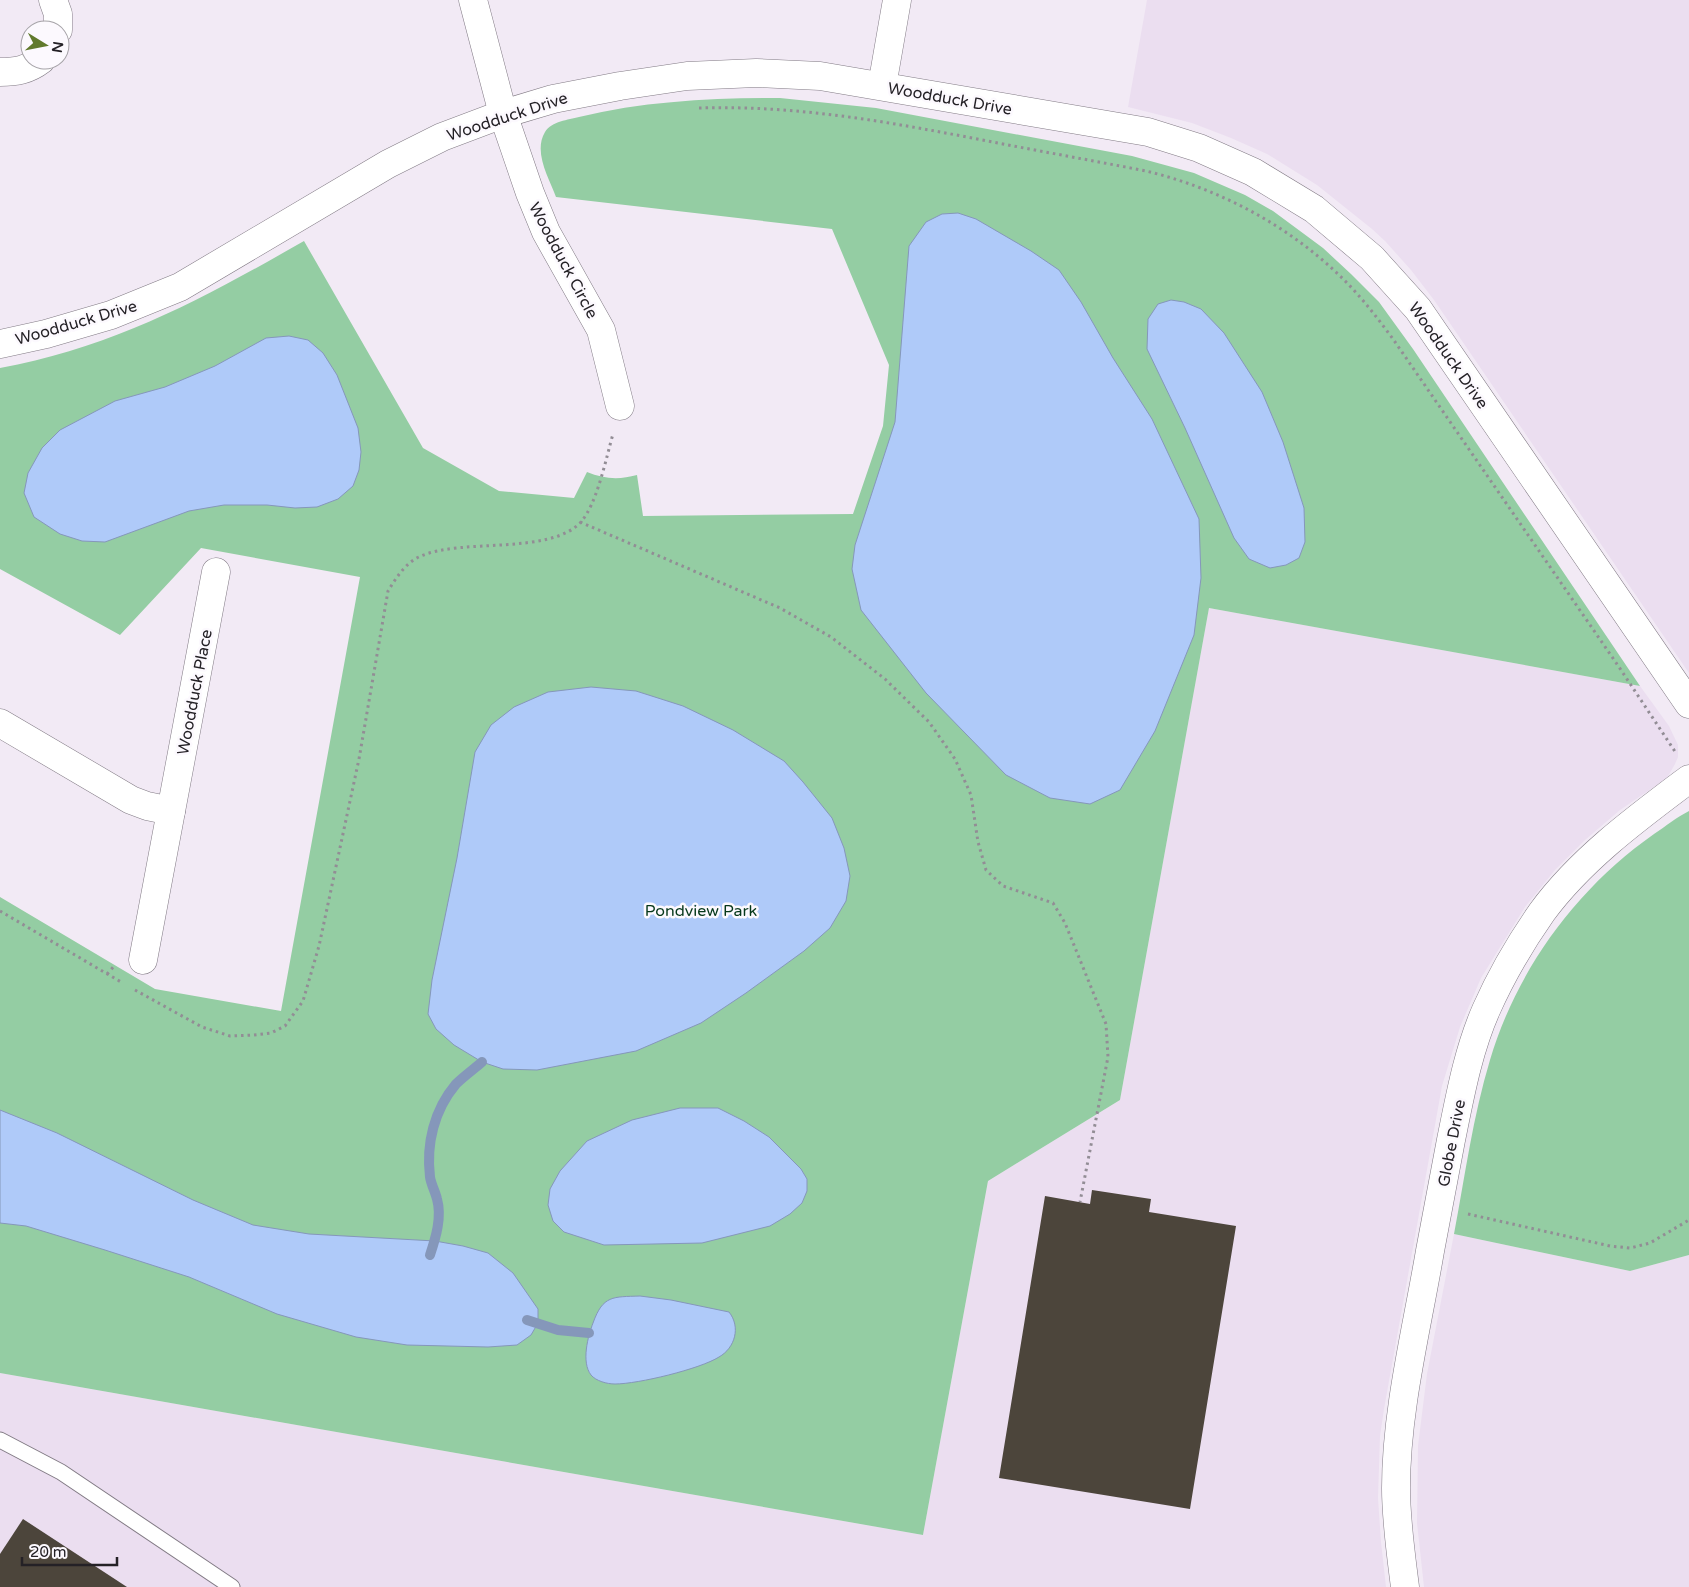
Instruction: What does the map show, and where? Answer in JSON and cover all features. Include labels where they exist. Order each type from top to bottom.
[{"type":"street","points":[[53,0],[58,20]]},
{"type":"street","name":"Woodduck Circle","points":[[473,0],[503,114],[530,194],[546,232],[601,330],[620,406]]},
{"type":"street","points":[[882,86],[897,0]]},
{"type":"street","points":[[0,72],[23,70]]},
{"type":"street","name":"Woodduck Drive","points":[[0,344],[46,334],[111,315],[180,287],[388,164],[442,137],[503,114],[553,99],[620,86],[687,76],[756,73],[820,76],[1148,132],[1199,148],[1253,172],[1314,209],[1372,258],[1418,308],[1689,704]]},
{"type":"street","name":"Woodduck Place","points":[[143,960],[216,572]]},
{"type":"street","points":[[0,723],[131,800],[147,806],[171,811]]},
{"type":"street","name":"Globe Drive","points":[[1405,1587],[1396,1489],[1399,1441],[1406,1385],[1458,1102],[1474,1043],[1486,1010],[1510,964],[1543,911],[1580,870],[1620,831],[1689,778]]},
{"type":"lane","points":[[0,1440],[61,1472],[232,1587]]},
{"type":"path","points":[[698,108],[766,108],[850,116],[1146,171],[1175,178],[1228,200],[1291,236],[1338,273],[1357,293],[1414,366],[1620,667],[1675,752]]},
{"type":"path","points":[[133,989],[202,1027],[230,1036],[271,1033],[285,1026],[302,1001],[319,946],[359,759],[388,591],[401,572],[420,556],[444,550],[537,541],[561,535],[580,522],[594,498],[602,477],[620,406]]},
{"type":"path","points":[[580,522],[780,608],[831,637],[885,679],[929,722],[955,758],[971,795],[978,842],[986,870],[1003,886],[1053,903],[1065,923],[1106,1024],[1108,1057],[1080,1202]]},
{"type":"path","points":[[0,911],[124,984]]},
{"type":"path","points":[[1461,1212],[1610,1246],[1630,1248],[1650,1243],[1689,1220]]},
{"type":"shaded area","points":[[1147,0],[1689,0],[1689,673],[1434,300],[1385,241],[1317,185],[1267,154],[1192,123],[1128,107]]},
{"type":"shaded area","points":[[1209,608],[1640,686],[1669,726],[1678,745],[1678,757],[1667,778],[1620,810],[1585,840],[1555,870],[1525,907],[1481,978],[1460,1027],[1442,1086],[1380,1436],[1378,1498],[1386,1587],[0,1587],[0,1373],[923,1535],[988,1181],[1120,1100]]},
{"type":"shaded area","points":[[1454,1234],[1630,1271],[1689,1255],[1689,1587],[1424,1587],[1417,1523],[1418,1446],[1427,1374]]},
{"type":"green space","name":"Pondview Park","points":[[780,98],[876,108],[1132,156],[1194,173],[1245,195],[1273,211],[1323,248],[1379,302],[1413,349],[1640,686],[1209,608],[1120,1100],[988,1181],[923,1535],[0,1373],[0,897],[155,989],[281,1011],[360,577],[201,548],[120,635],[0,569],[0,368],[42,359],[120,334],[194,301],[304,241],[423,448],[499,491],[574,498],[587,472],[612,478],[637,475],[643,516],[853,514],[883,426],[889,365],[832,229],[556,197],[541,156],[542,140],[545,132],[552,125],[565,120],[654,104],[704,100]]},
{"type":"green space","points":[[1689,811],[1689,1255],[1630,1271],[1454,1234],[1474,1124],[1490,1060],[1516,994],[1533,963],[1575,905],[1600,879],[1626,855]]},
{"type":"water","points":[[958,213],[976,219],[1031,251],[1059,270],[1081,302],[1113,358],[1152,419],[1199,519],[1201,578],[1194,635],[1155,731],[1120,790],[1090,804],[1050,798],[1006,775],[926,693],[861,610],[852,569],[855,545],[895,422],[909,246],[926,222],[942,214]]},
{"type":"water","points":[[1171,300],[1184,302],[1201,309],[1224,333],[1262,392],[1283,442],[1304,508],[1305,542],[1299,558],[1286,565],[1270,568],[1249,559],[1234,538],[1147,349],[1148,319],[1158,304]]},
{"type":"water","points":[[289,336],[308,340],[323,353],[337,375],[358,428],[361,452],[359,470],[353,486],[338,499],[317,507],[224,505],[189,511],[105,542],[82,541],[60,534],[34,517],[24,493],[28,473],[42,448],[60,430],[115,401],[165,387],[215,366],[266,338]]},
{"type":"water","points":[[591,687],[636,691],[683,706],[733,730],[784,761],[832,818],[844,848],[850,876],[846,901],[830,928],[804,951],[701,1023],[636,1051],[537,1070],[503,1069],[482,1062],[454,1045],[436,1029],[428,1014],[432,980],[457,858],[475,752],[491,725],[514,707],[548,692]]},
{"type":"water","points":[[680,1108],[718,1108],[744,1121],[769,1137],[801,1169],[807,1179],[807,1191],[802,1203],[790,1214],[770,1226],[702,1243],[604,1245],[564,1232],[553,1221],[548,1205],[550,1189],[560,1171],[587,1141],[632,1120]]},
{"type":"water","points":[[0,1110],[57,1133],[193,1200],[253,1225],[309,1234],[435,1241],[488,1253],[513,1273],[538,1309],[538,1323],[531,1335],[517,1345],[488,1347],[407,1345],[356,1337],[277,1314],[189,1277],[105,1250],[26,1226],[0,1223]]},
{"type":"water","points":[[640,1296],[671,1300],[729,1312],[735,1324],[732,1343],[725,1353],[710,1362],[653,1379],[612,1384],[593,1377],[586,1363],[586,1349],[593,1323],[601,1307],[610,1299]]},
{"type":"building","points":[[1092,1190],[1151,1199],[1149,1212],[1236,1226],[1190,1509],[999,1478],[1045,1196],[1090,1204]]},
{"type":"building","points":[[23,1519],[127,1587],[0,1587],[0,1554]]},
{"type":"waterway","points":[[430,1255],[439,1220],[437,1199],[429,1165],[433,1128],[448,1094],[459,1081],[482,1062]]},
{"type":"waterway","points":[[527,1320],[558,1330],[589,1333]]}]
